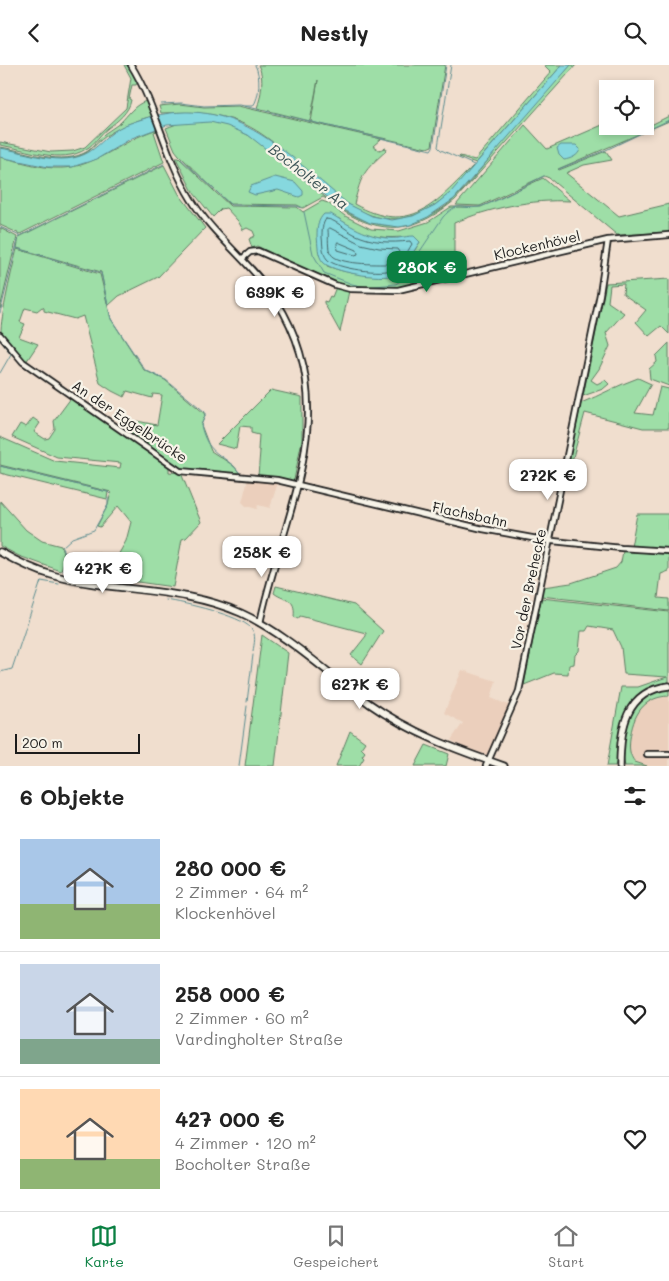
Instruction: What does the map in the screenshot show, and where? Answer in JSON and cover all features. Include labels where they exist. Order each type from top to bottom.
[{"type":"main road","points":[[0,552],[50,575],[188,596],[218,604],[260,623],[392,719],[428,738],[487,763],[504,766]]},
{"type":"main road","points":[[620,766],[625,722],[630,708],[636,700],[646,693],[669,686]]},
{"type":"street","points":[[131,65],[154,114],[175,172],[192,201],[216,231],[261,278],[281,308],[300,353],[307,382],[308,434],[298,484],[260,623]]},
{"type":"street","name":"Klockenhövel","points":[[243,258],[250,252],[258,251],[335,285],[358,290],[398,291],[608,239],[669,235]]},
{"type":"street","name":"Vor der Brehecke","points":[[487,763],[518,697],[600,294],[608,239]]},
{"type":"street","name":"An der Eggelbrücke","points":[[0,335],[23,362],[180,471],[277,480],[298,484]]},
{"type":"street","name":"Flachsbahn","points":[[298,484],[484,529],[550,540],[620,548],[669,551]]},
{"type":"street","points":[[647,754],[669,755]]},
{"type":"shaded area","points":[[248,479],[278,482],[270,508],[258,505],[257,509],[246,506],[242,502]]},
{"type":"shaded area","points":[[462,670],[496,681],[491,698],[511,706],[490,753],[487,755],[463,747],[451,740],[463,723],[444,713]]},
{"type":"shaded area","points":[[669,696],[669,766],[647,766],[635,762],[630,753],[634,718],[642,705],[649,701]]},
{"type":"green space","points":[[124,65],[129,65],[138,81],[136,85],[132,85],[129,99],[131,100],[130,104],[123,116],[105,130],[86,149],[76,154],[55,156],[0,145],[0,142],[51,152],[73,151],[85,147],[126,108],[131,78]]},
{"type":"green space","points":[[258,65],[445,65],[432,146],[427,148],[311,122],[318,80],[310,121],[257,108],[262,81]]},
{"type":"green space","points":[[544,65],[562,65],[476,163],[459,157],[475,160],[551,72]]},
{"type":"green space","points":[[571,65],[576,65],[455,200],[429,218],[404,227],[377,226],[363,221],[348,214],[323,197],[303,208],[297,205],[229,204],[179,155],[166,128],[184,122],[220,123],[252,138],[340,207],[370,222],[404,224],[443,208],[454,199],[537,101]]},
{"type":"green space","points":[[146,101],[152,116],[111,132],[87,152],[78,157],[54,159],[0,148],[56,158],[78,156],[88,151],[135,107]]},
{"type":"green space","points":[[180,104],[204,107],[238,106],[381,139],[373,146],[379,150],[386,148],[387,150],[364,174],[354,204],[374,213],[392,217],[407,216],[421,211],[434,203],[473,166],[454,190],[430,208],[403,218],[377,217],[353,207],[330,191],[262,134],[239,122],[210,114],[161,113],[159,106]]},
{"type":"green space","points":[[669,116],[669,121],[654,127],[654,124]]},
{"type":"green space","points":[[525,125],[547,149],[599,126],[599,135],[637,135],[558,169],[606,151],[612,160],[584,165],[566,173],[619,216],[669,204],[669,232],[617,235],[549,178],[544,176],[480,206],[456,205]]},
{"type":"green space","points":[[157,131],[154,132],[164,162],[20,234],[0,225],[0,157],[46,167],[62,168],[74,166],[98,158],[143,134]]},
{"type":"green space","points":[[176,158],[179,158],[230,206],[297,207],[303,212],[322,201],[328,203],[345,216],[371,229],[399,231],[428,222],[451,207],[481,207],[543,178],[570,201],[526,203],[496,209],[454,223],[454,275],[405,287],[379,289],[360,288],[342,284],[307,271],[257,246],[252,248],[249,239],[255,236],[253,231],[247,228],[243,230],[238,221],[226,208],[221,209],[213,217],[193,192]],"holes":[[[338,218],[358,231],[370,235],[405,237],[420,242],[403,268],[373,274],[356,274],[338,270],[327,266]]]},
{"type":"green space","points":[[164,165],[179,194],[205,228],[158,277],[119,296],[108,306],[101,272],[17,248],[19,237]]},
{"type":"green space","points":[[0,228],[17,237],[0,309]]},
{"type":"green space","points":[[17,249],[100,274],[111,319],[144,370],[165,380],[204,413],[205,416],[201,425],[211,451],[234,466],[241,475],[181,469],[130,433],[137,421],[157,425],[162,395],[153,394],[152,398],[127,391],[124,397],[100,383],[83,316],[75,319],[44,311],[42,307],[37,311],[25,308],[20,322],[25,324],[19,337],[38,344],[26,362],[16,352],[5,340],[1,332],[1,326]]},
{"type":"green space","points":[[669,279],[669,334],[661,326],[649,336],[636,322],[646,310],[623,294],[624,284],[610,285],[608,302],[624,313],[606,333],[610,346],[599,369],[591,380],[597,384],[605,380],[609,384],[603,389],[583,396],[606,283]]},
{"type":"green space","points":[[336,287],[349,291],[340,332],[324,303],[324,301],[327,302],[330,296],[332,297]]},
{"type":"green space","points":[[669,343],[669,386],[650,379],[649,369],[657,362],[656,356]]},
{"type":"green space","points":[[638,378],[651,384],[635,413],[653,415],[660,387],[669,389],[669,428],[643,428],[585,413],[572,461],[567,470],[581,403]]},
{"type":"green space","points":[[271,390],[302,397],[302,440],[294,480],[292,481],[258,476],[259,435],[251,433],[251,427],[240,426],[236,449],[217,444]]},
{"type":"green space","points":[[71,398],[169,466],[169,472],[181,473],[201,522],[186,538],[182,539],[173,587],[74,573],[91,553],[95,552],[116,559],[126,541],[131,522],[118,506],[100,527],[97,526],[108,505],[111,492],[0,465],[0,437],[55,461],[120,468],[121,463],[57,457],[12,437],[20,424],[26,427],[33,418],[40,423],[34,432],[45,439],[49,438],[55,429],[54,421]]},
{"type":"green space","points":[[0,466],[108,492],[107,499],[0,473]]},
{"type":"green space","points":[[0,501],[26,530],[42,541],[61,546],[65,560],[61,571],[19,556],[0,546]]},
{"type":"green space","points":[[637,514],[669,514],[669,549],[631,547]]},
{"type":"green space","points":[[623,551],[669,554],[669,571],[661,574],[658,598],[669,599],[669,611],[541,596],[543,587],[571,583],[616,568],[621,562]]},
{"type":"green space","points":[[276,586],[354,605],[383,631],[362,664],[351,655],[366,636],[366,633],[300,616],[298,619],[294,617],[291,603],[274,593]]},
{"type":"green space","points":[[541,598],[669,612],[669,684],[646,690],[632,702],[624,720],[615,766],[607,766],[621,687],[638,687],[667,677],[624,674],[621,647],[613,630],[589,626],[586,631],[581,631],[579,651],[575,655],[574,664],[569,665],[568,674],[554,673],[524,685]]},
{"type":"green space","points":[[262,635],[288,653],[275,766],[245,766]]},
{"type":"green space","points":[[669,689],[669,696],[652,700],[641,709],[631,730],[630,748],[633,759],[635,762],[647,766],[625,766],[623,756],[625,738],[633,712],[643,699],[650,694]]},
{"type":"green space","points":[[350,731],[365,742],[361,748],[365,752],[362,756],[364,758],[359,766],[336,766]]},
{"type":"green space","points":[[426,745],[449,754],[446,766],[415,766]]},
{"type":"water","name":"Bocholter Aa","points":[[562,65],[571,65],[454,199],[428,217],[410,225],[399,227],[370,223],[344,210],[248,135],[227,126],[210,122],[167,125],[132,138],[97,159],[72,167],[48,167],[0,157],[0,148],[56,159],[79,157],[89,152],[114,131],[125,125],[161,114],[193,112],[221,117],[247,127],[272,142],[297,161],[348,204],[372,216],[392,220],[413,216],[435,205],[450,193]]},
{"type":"water","points":[[561,145],[576,145],[580,149],[576,155],[564,160],[559,155],[557,148]]},
{"type":"water","points":[[275,177],[295,182],[303,191],[303,195],[299,197],[278,190],[255,195],[248,192],[251,186]]},
{"type":"water","points":[[324,214],[331,214],[371,235],[389,238],[414,236],[420,242],[402,269],[394,275],[368,276],[346,272],[328,266],[321,259],[317,236],[320,219]]},
{"type":"waterway","points":[[245,106],[253,106],[257,97],[259,80],[255,65]]},
{"type":"waterway","points":[[161,104],[240,105],[431,150],[446,65]]},
{"type":"waterway","points":[[451,65],[438,147],[474,165]]},
{"type":"waterway","points":[[559,169],[606,150],[669,120]]},
{"type":"waterway","points":[[179,157],[231,205],[297,206],[302,208]]},
{"type":"waterway","points":[[0,227],[20,236],[164,164]]},
{"type":"waterway","points":[[304,212],[313,254],[324,273],[365,287],[396,284],[448,212],[456,207],[473,208],[485,205],[544,176]]},
{"type":"waterway","points":[[0,313],[19,236]]},
{"type":"waterway","points":[[16,248],[101,273],[111,319],[145,370],[166,380],[205,412],[201,425],[208,443],[212,449],[240,473]]},
{"type":"waterway","points":[[0,340],[11,354],[0,373]]},
{"type":"waterway","points":[[0,466],[110,494]]},
{"type":"waterway","points":[[63,571],[66,560],[62,547],[72,538],[94,530],[108,505],[108,498]]},
{"type":"waterway","points":[[0,672],[12,669],[41,581],[59,584]]},
{"type":"waterway","points":[[166,600],[211,610],[245,623],[254,634],[253,651]]},
{"type":"waterway","points":[[247,702],[253,655]]},
{"type":"waterway","points":[[239,766],[247,706]]}]
